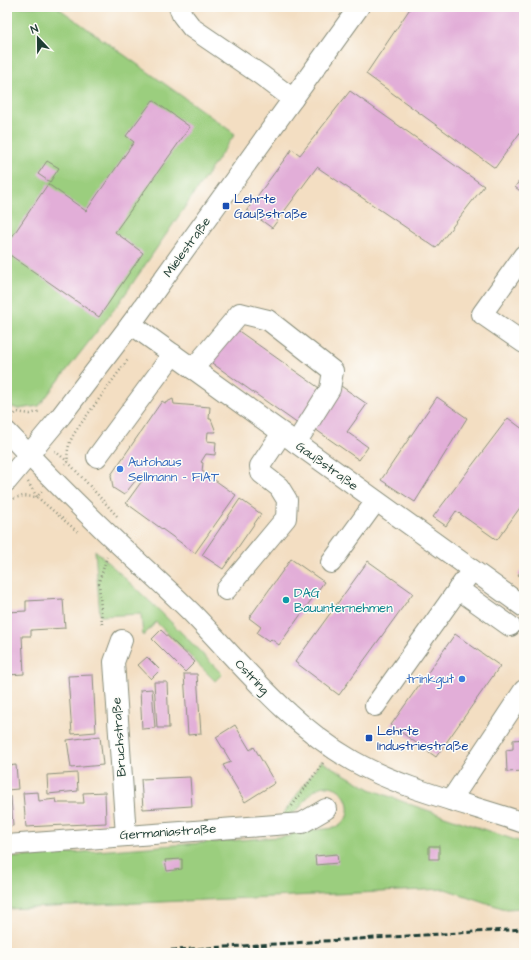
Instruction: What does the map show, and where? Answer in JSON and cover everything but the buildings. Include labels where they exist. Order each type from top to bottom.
[{"type":"street","points":[[179,7],[182,15],[192,28],[261,75],[292,99]]},
{"type":"street","name":"Mielestraße","points":[[11,489],[29,455],[61,416],[131,324],[359,7]]},
{"type":"street","points":[[524,255],[482,314],[524,342]]},
{"type":"street","points":[[193,369],[240,312],[268,320],[333,371],[330,388],[289,438],[260,466],[261,473],[279,487],[287,500],[286,518],[226,590]]},
{"type":"street","name":"Gaußstraße","points":[[131,324],[524,607]]},
{"type":"street","points":[[97,457],[173,354]]},
{"type":"street","name":"Ostring","points":[[7,432],[104,530],[191,613],[256,683],[302,725],[332,748],[372,771],[410,787],[524,823]]},
{"type":"street","points":[[331,563],[376,501]]},
{"type":"street","points":[[375,706],[472,570]]},
{"type":"street","points":[[458,589],[510,626]]},
{"type":"street","name":"Bruchstraße","points":[[122,640],[114,662],[126,835]]},
{"type":"street","points":[[451,800],[524,690]]},
{"type":"street","name":"Germaniastraße","points":[[7,845],[302,823],[326,809]]},
{"type":"path","points":[[7,422],[17,412],[30,414],[41,410]]},
{"type":"path","points":[[69,440],[67,450],[68,462],[118,516]]},
{"type":"path","points":[[7,503],[11,489]]},
{"type":"path","points":[[102,624],[99,582],[108,557]]},
{"type":"path","points":[[279,824],[325,759]]},
{"type":"green space","points":[[7,7],[57,7],[235,134],[119,303],[39,406],[18,409],[7,405]]},
{"type":"green space","points":[[95,550],[163,614],[222,674],[215,681],[156,622],[143,636],[141,614],[100,616]]},
{"type":"green space","points":[[321,761],[370,789],[409,804],[524,843],[524,908],[505,909],[445,889],[7,909],[7,858],[291,836],[291,831],[337,827],[347,816],[348,809],[344,795],[333,787],[325,786],[318,788],[313,791],[295,812],[281,817]]},
{"type":"railway","points":[[126,953],[524,929]]},
{"type":"place","name":"Lehrte Gaußstraße","points":[[226,206]]},
{"type":"place","name":"Autohaus Sellmann - FIAT","points":[[120,469]]},
{"type":"place","name":"DAG Bauunternehmen","points":[[286,600]]},
{"type":"place","name":"trinkgut","points":[[462,679]]},
{"type":"place","name":"Lehrte Industriestraße","points":[[369,738]]}]
